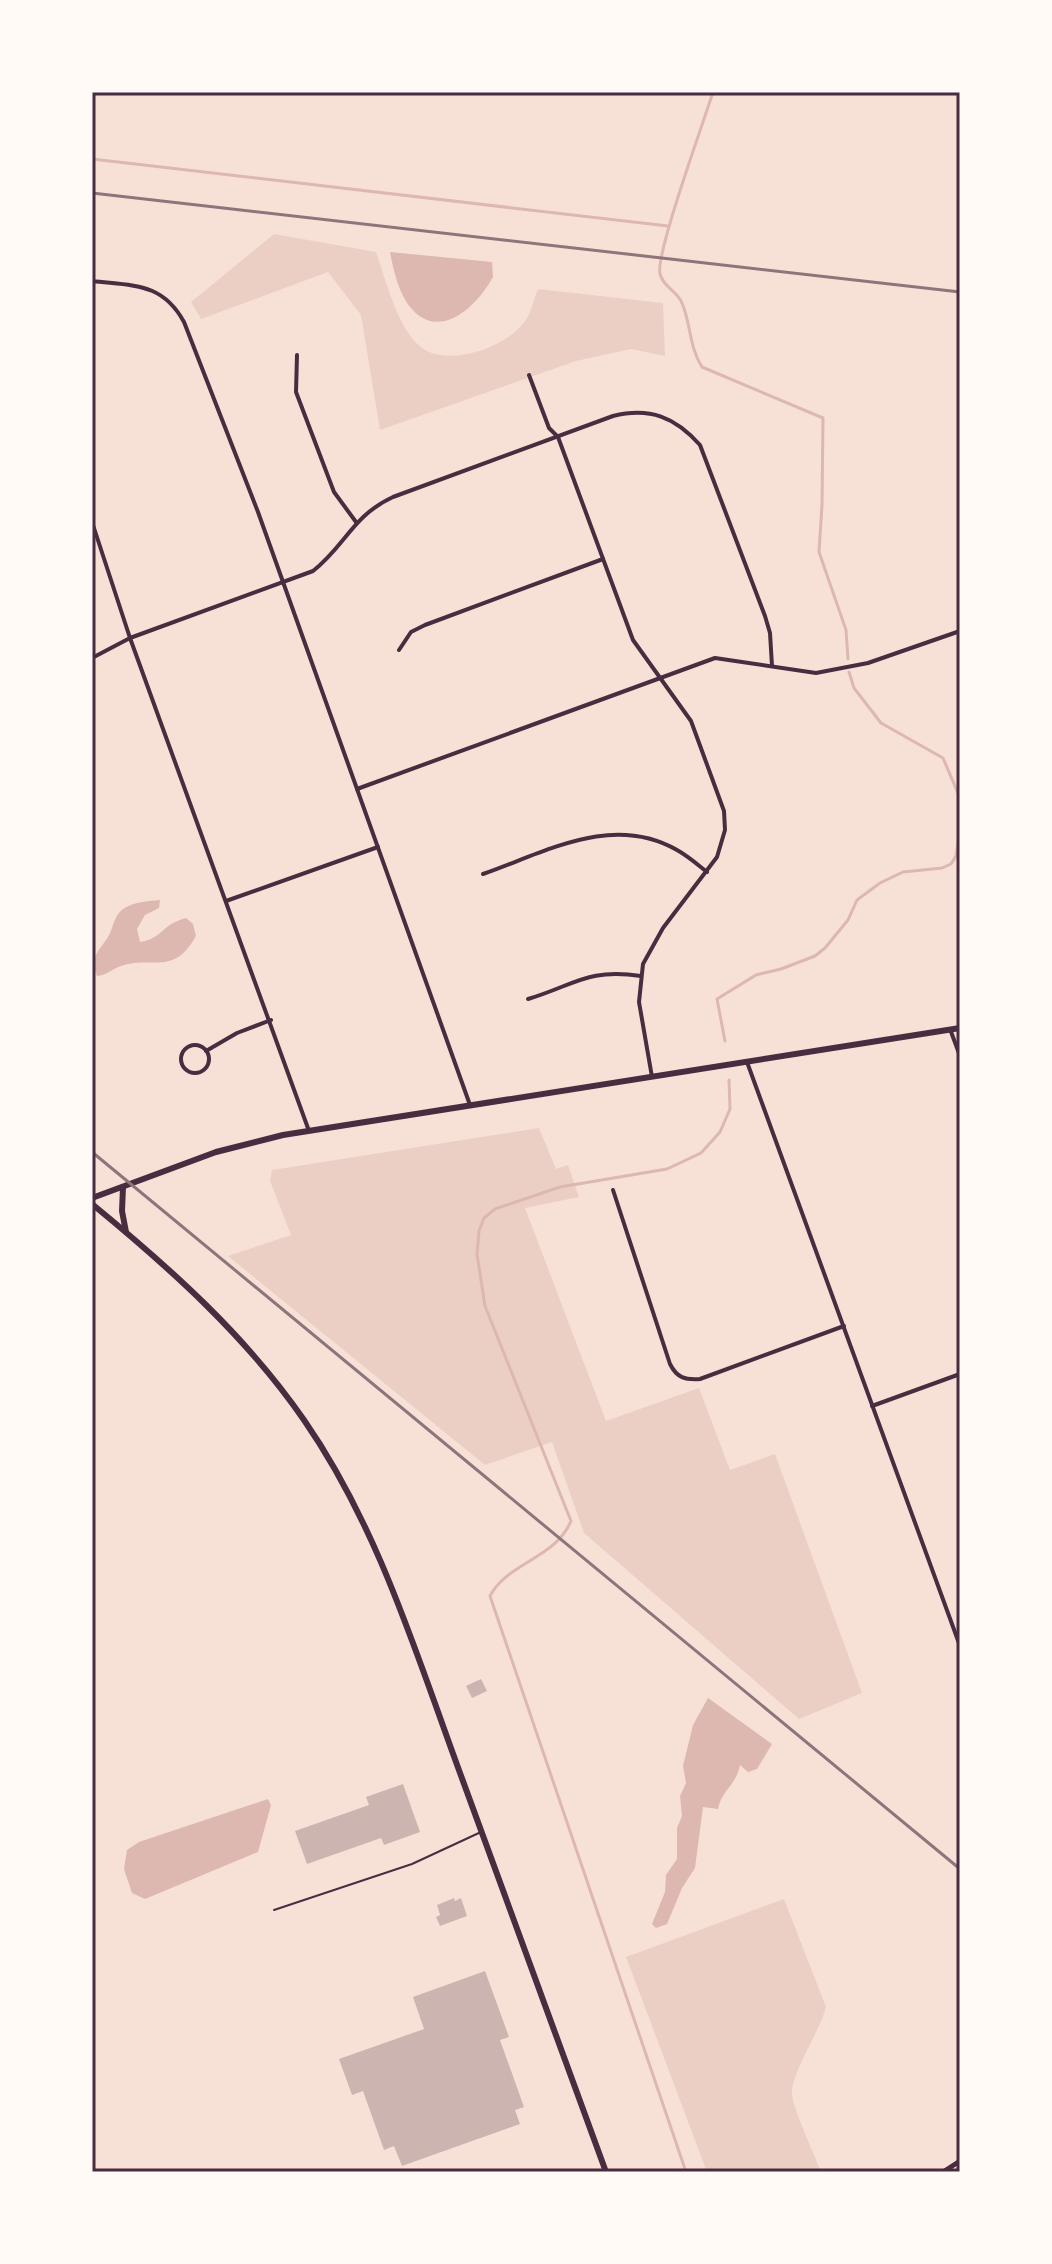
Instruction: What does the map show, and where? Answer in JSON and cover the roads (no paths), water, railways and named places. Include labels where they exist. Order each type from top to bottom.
[{"type":"main road","points":[[92,1198],[216,1152],[309,1131],[960,1028]]},
{"type":"main road","points":[[123,1187],[122,1211],[126,1232]]},
{"type":"main road","points":[[92,1204],[244,1343],[304,1420],[350,1494],[395,1592],[606,2172]]},
{"type":"street","points":[[92,281],[145,287],[163,294],[176,306],[190,336],[282,581],[470,1105]]},
{"type":"street","points":[[297,355],[296,392],[334,492],[356,522]]},
{"type":"street","points":[[529,375],[549,428],[558,437],[633,640],[691,721],[724,811],[722,844],[707,872],[651,947],[643,964],[639,1002],[652,1077]]},
{"type":"street","points":[[92,658],[130,638],[313,571],[326,561],[365,513],[393,497],[613,416],[643,411],[668,417],[689,432],[700,445],[765,616],[770,633],[772,666]]},
{"type":"street","points":[[92,522],[130,638],[309,1131]]},
{"type":"street","points":[[399,650],[411,632],[425,625],[603,559]]},
{"type":"street","points":[[357,789],[715,658],[816,673],[868,663],[960,631]]},
{"type":"street","points":[[483,874],[583,838],[618,833],[662,843],[679,851],[707,872]]},
{"type":"street","points":[[226,901],[378,847]]},
{"type":"street","points":[[528,999],[587,976],[622,973],[641,976]]},
{"type":"street","points":[[206,1051],[237,1033],[271,1020]]},
{"type":"street","points":[[950,1029],[960,1056]]},
{"type":"street","points":[[195,1045],[206,1051],[208,1060],[205,1068],[193,1073],[184,1069],[181,1057],[184,1050],[195,1045]]},
{"type":"street","points":[[747,1062],[960,1646]]},
{"type":"street","points":[[613,1190],[670,1364],[681,1378],[700,1379],[844,1326]]},
{"type":"street","points":[[872,1406],[960,1374]]},
{"type":"street","points":[[943,2172],[960,2161]]},
{"type":"lane","points":[[274,1910],[412,1864],[482,1832]]},
{"type":"waterway","points":[[713,92],[672,216],[660,262],[660,274],[682,303],[702,367],[823,418],[819,552],[846,630],[848,659]]},
{"type":"waterway","points":[[92,159],[668,226]]},
{"type":"waterway","points":[[849,672],[854,688],[881,723],[943,758],[960,798]]},
{"type":"waterway","points":[[725,1041],[717,999],[756,975],[815,956],[848,920],[857,900],[880,883],[903,872],[942,868],[951,864],[956,856],[960,829]]},
{"type":"waterway","points":[[686,2172],[490,1596],[508,1575],[554,1544],[571,1521],[485,1306],[477,1254],[479,1231],[484,1218],[495,1209],[560,1187],[667,1169],[701,1153],[720,1132],[730,1109],[729,1080]]},
{"type":"railway","points":[[92,193],[960,292]]},
{"type":"railway","points":[[92,1152],[960,1869]]}]
